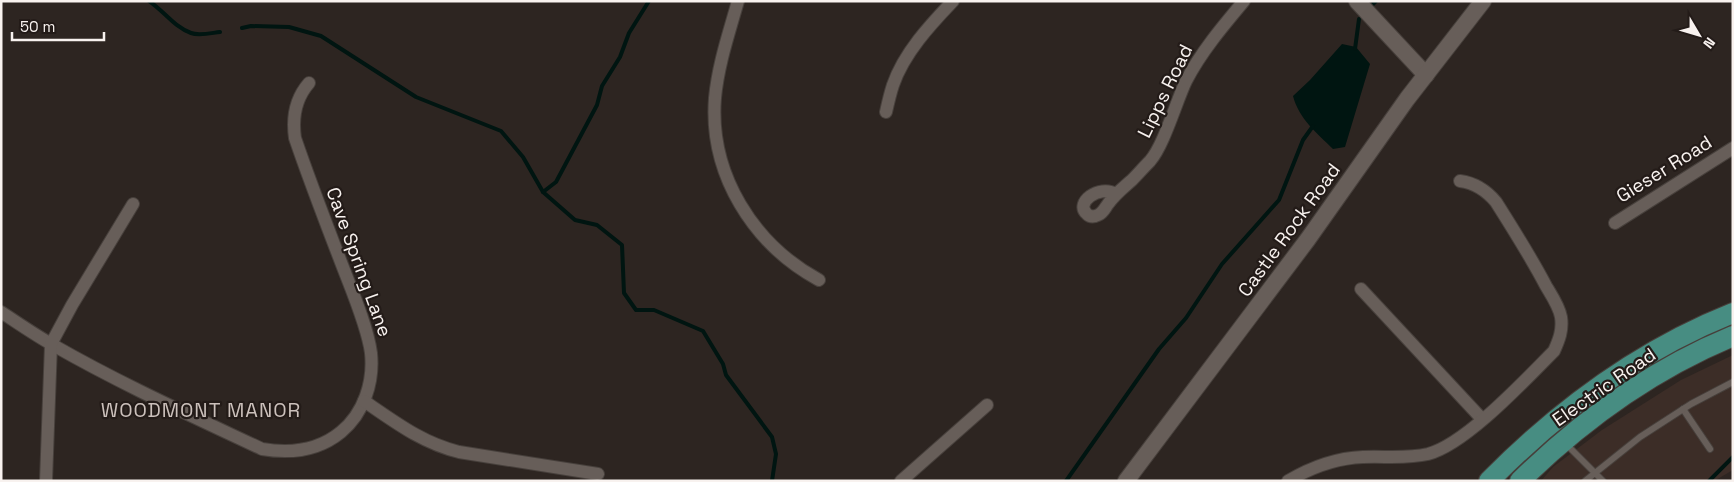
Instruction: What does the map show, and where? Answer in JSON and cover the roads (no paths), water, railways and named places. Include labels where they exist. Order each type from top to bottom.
[{"type":"main road","name":"Electric Road","points":[[1489,481],[1541,430],[1623,369],[1673,340],[1733,312]]},
{"type":"main road","name":"Electric Road","points":[[1520,481],[1562,441],[1638,386],[1684,360],[1733,336]]},
{"type":"street","points":[[738,1],[727,39],[715,98],[715,126],[722,164],[730,187],[750,221],[791,262],[819,280]]},
{"type":"street","points":[[886,112],[894,84],[902,66],[915,46],[953,1]]},
{"type":"street","name":"Lipps Road","points":[[1116,194],[1154,157],[1187,80],[1200,56],[1244,1]]},
{"type":"street","points":[[1357,1],[1426,75]]},
{"type":"street","name":"Castle Rock Road","points":[[1126,481],[1303,246],[1426,75],[1483,1]]},
{"type":"street","name":"Cave Spring Lane","points":[[1,312],[51,344],[155,399],[262,449],[278,452],[295,452],[324,444],[353,420],[364,402],[369,387],[371,352],[353,295],[295,138],[293,124],[297,101],[309,83]]},
{"type":"street","name":"Gieser Road","points":[[1614,223],[1733,148]]},
{"type":"street","points":[[1288,481],[1305,471],[1324,464],[1361,457],[1413,456],[1429,453],[1452,443],[1482,419],[1554,351],[1560,334],[1561,316],[1557,305],[1496,202],[1478,186],[1460,181]]},
{"type":"street","points":[[46,481],[51,344],[72,305],[133,204]]},
{"type":"street","points":[[1361,289],[1482,419]]},
{"type":"street","points":[[364,402],[422,439],[440,447],[459,452],[598,474]]},
{"type":"street","points":[[901,481],[987,404]]},
{"type":"lane","points":[[1585,481],[1640,437],[1683,409],[1733,382]]},
{"type":"lane","points":[[1683,409],[1710,449]]},
{"type":"lane","points":[[1562,441],[1603,481]]},
{"type":"waterway","points":[[149,1],[179,27],[191,33],[220,32]]},
{"type":"waterway","points":[[543,192],[556,182],[597,105],[602,86],[620,57],[629,33],[649,1]]},
{"type":"waterway","points":[[1373,4],[1376,1]]},
{"type":"waterway","points":[[1355,49],[1359,19]]},
{"type":"waterway","points":[[242,28],[251,26],[289,27],[321,36],[416,97],[501,131],[523,157],[543,192],[575,220],[597,225],[622,245],[624,293],[636,310],[654,310],[703,331],[723,364],[726,375],[772,437],[776,454],[772,481]]},
{"type":"waterway","points":[[1066,481],[1159,349],[1186,318],[1222,264],[1279,200],[1303,140],[1313,126]]},
{"type":"waterway","points":[[1709,481],[1733,457]]},
{"type":"district","name":"WOODMONT MANOR","points":[[201,410]]}]
